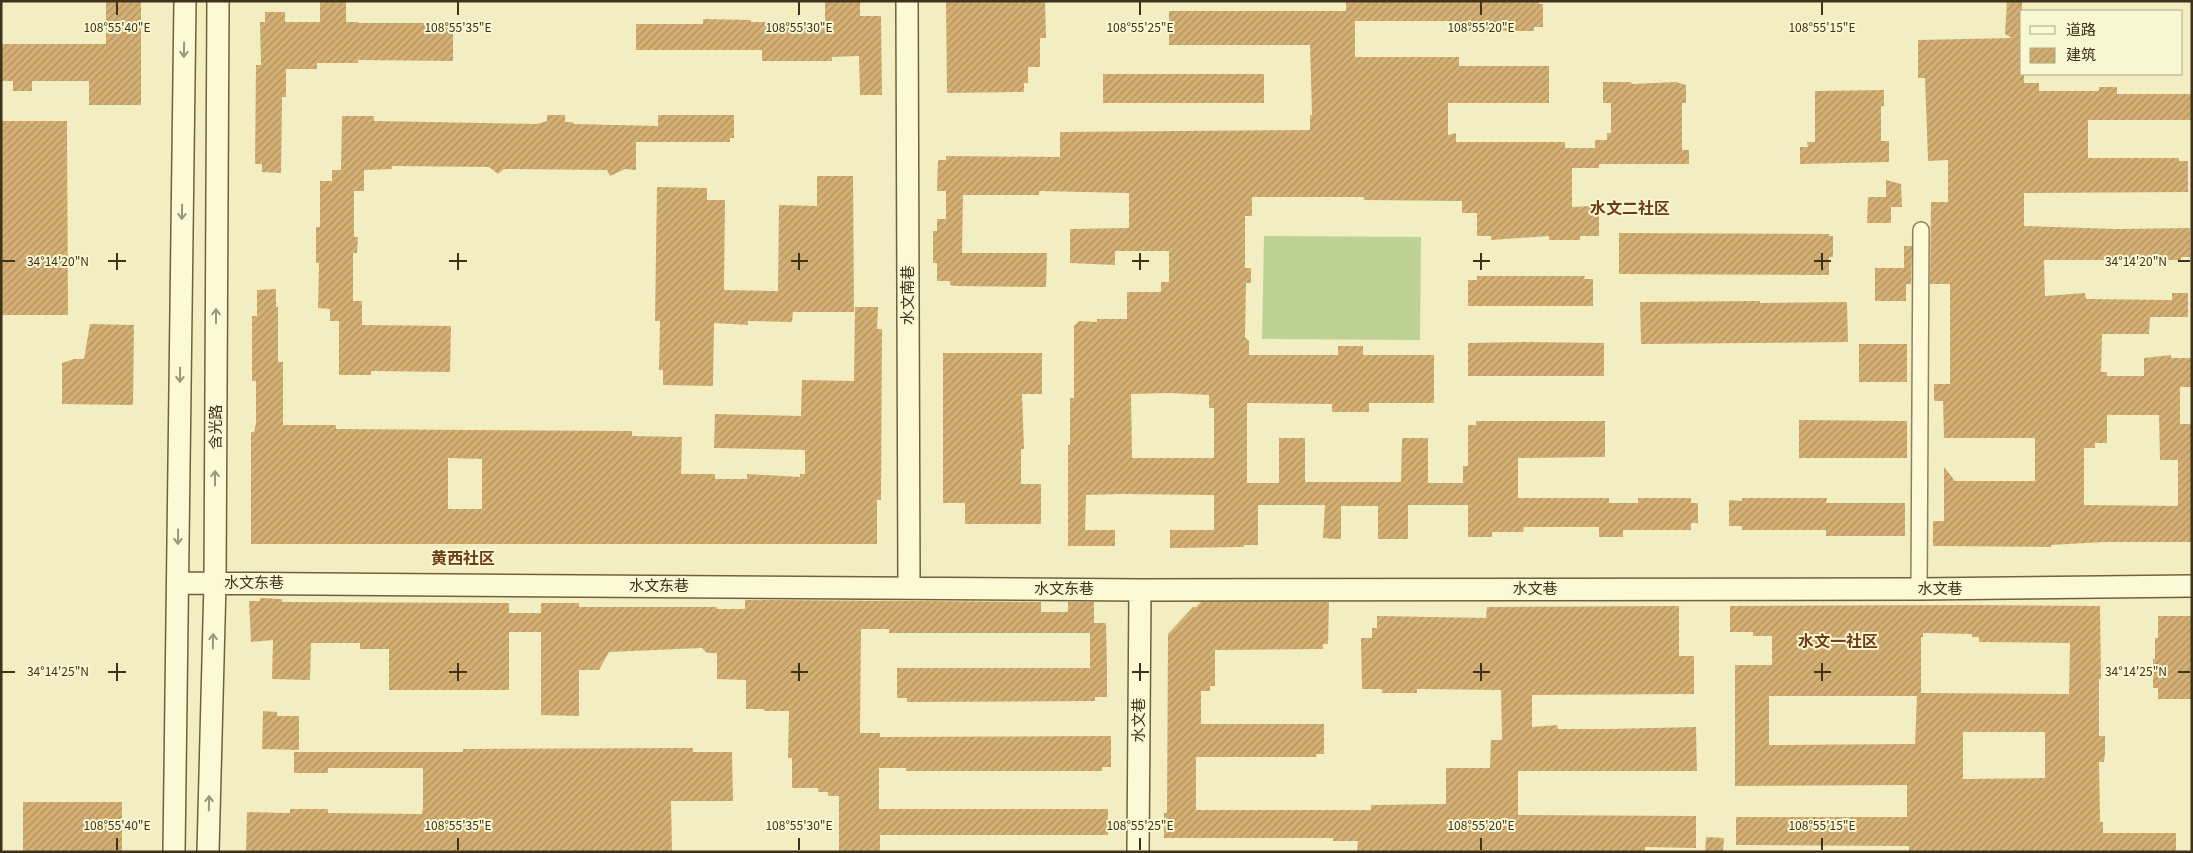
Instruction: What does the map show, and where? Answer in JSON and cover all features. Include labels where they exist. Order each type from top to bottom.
[{"type":"street","points":[[174,852],[185,1]]},
{"type":"street","name":"含光路","points":[[208,852],[215,583],[218,1]]},
{"type":"street","name":"水文南巷","points":[[907,1],[908,588]]},
{"type":"street","points":[[1919,589],[1921,230]]},
{"type":"street","name":"水文东巷","points":[[178,583],[1140,590]]},
{"type":"street","name":"水文巷","points":[[1138,852],[1140,590],[1919,589],[2192,586]]},
{"type":"green space","points":[[1264,236],[1421,237],[1420,340],[1262,339]]},
{"type":"building","points":[[106,1],[141,1],[141,105],[89,105],[89,81],[32,81],[32,91],[13,91],[13,81],[1,81],[1,44],[106,44]]},
{"type":"building","points":[[320,1],[346,1],[346,22],[453,23],[453,61],[358,60],[358,63],[317,63],[317,69],[286,69],[286,97],[282,97],[281,173],[262,172],[262,164],[255,164],[256,65],[261,65],[260,22],[265,22],[265,12],[285,12],[285,22],[320,22]]},
{"type":"building","points":[[825,1],[860,1],[860,16],[881,16],[882,95],[860,95],[859,56],[832,57],[832,61],[762,61],[762,50],[636,50],[636,24],[703,24],[703,19],[751,20],[751,22],[825,22]]},
{"type":"building","points":[[946,1],[1045,1],[1046,38],[1040,38],[1040,67],[1028,67],[1028,83],[1024,83],[1024,92],[947,93]]},
{"type":"building","points":[[1346,1],[1539,1],[1539,4],[1543,4],[1543,27],[1534,27],[1534,31],[1466,31],[1466,27],[1456,27],[1456,21],[1355,21],[1355,57],[1459,57],[1459,66],[1549,66],[1549,103],[1448,103],[1448,135],[1456,133],[1456,142],[1565,142],[1565,148],[1595,148],[1595,140],[1607,140],[1607,133],[1611,133],[1611,103],[1603,103],[1603,82],[1631,82],[1632,84],[1676,82],[1686,85],[1686,103],[1682,103],[1682,150],[1689,150],[1689,164],[1599,164],[1599,168],[1572,168],[1572,207],[1593,206],[1593,215],[1599,215],[1599,236],[1580,236],[1580,240],[1549,240],[1549,236],[1491,240],[1491,236],[1477,236],[1477,213],[1462,213],[1462,201],[1364,200],[1364,197],[1252,197],[1252,216],[1245,216],[1245,268],[1251,268],[1251,283],[1246,283],[1245,337],[1249,341],[1249,355],[1338,355],[1338,346],[1363,346],[1363,355],[1434,355],[1434,403],[1369,403],[1369,412],[1332,412],[1332,404],[1247,403],[1247,483],[1279,483],[1279,438],[1305,438],[1305,482],[1401,482],[1402,438],[1428,438],[1428,483],[1463,483],[1463,466],[1468,466],[1468,425],[1476,425],[1476,421],[1605,421],[1605,457],[1518,458],[1518,498],[1609,498],[1609,503],[1638,503],[1638,498],[1691,498],[1691,503],[1698,503],[1698,523],[1691,523],[1691,530],[1623,530],[1623,537],[1599,537],[1599,527],[1524,527],[1523,532],[1492,532],[1492,537],[1468,537],[1468,505],[1408,505],[1408,539],[1378,539],[1378,506],[1341,506],[1341,539],[1334,539],[1323,538],[1325,505],[1258,505],[1258,545],[1244,545],[1244,547],[1170,548],[1170,530],[1214,530],[1214,495],[1121,494],[1086,495],[1085,530],[1115,530],[1115,546],[1068,546],[1068,445],[1070,445],[1070,398],[1074,398],[1074,326],[1079,321],[1097,322],[1097,319],[1127,319],[1127,292],[1161,292],[1161,282],[1169,282],[1169,251],[1115,251],[1115,265],[1070,263],[1070,229],[1129,228],[1129,193],[1039,191],[1039,195],[963,195],[962,253],[1047,253],[1046,287],[955,286],[950,285],[950,281],[937,281],[937,263],[933,263],[933,231],[937,231],[937,219],[946,219],[946,191],[937,191],[938,160],[946,160],[946,156],[1060,157],[1060,132],[1310,130],[1310,115],[1312,115],[1310,45],[1169,45],[1169,11],[1346,11]],"holes":[[[1131,394],[1209,395],[1209,408],[1214,408],[1214,458],[1132,458]]]},
{"type":"building","points":[[2007,1],[2022,1],[2022,10],[2020,10],[2020,75],[2024,75],[2024,83],[2039,83],[2039,91],[2099,91],[2099,87],[2117,87],[2117,94],[2192,94],[2192,120],[2088,120],[2088,158],[2179,158],[2179,161],[2188,161],[2188,192],[2024,193],[2024,226],[2117,229],[2190,228],[2190,257],[2181,257],[2181,260],[2044,260],[2045,296],[2085,293],[2086,299],[2172,300],[2172,293],[2188,293],[2188,317],[2150,317],[2149,334],[2102,334],[2101,372],[2107,372],[2107,376],[2144,376],[2144,358],[2171,355],[2171,358],[2192,358],[2192,387],[2180,387],[2180,424],[2192,424],[2192,542],[2103,542],[2051,545],[2051,547],[1933,546],[1933,521],[1944,521],[1944,467],[1955,481],[2035,481],[2035,438],[1944,438],[1943,401],[1934,401],[1934,384],[1950,384],[1950,284],[1930,284],[1931,202],[1948,202],[1948,160],[1928,161],[1925,78],[1918,78],[1918,40],[2012,38],[2005,34]],"holes":[[[2107,415],[2159,415],[2160,460],[2178,460],[2178,506],[2084,505],[2084,448],[2095,448],[2095,443],[2107,443]]]},
{"type":"building","points":[[1103,74],[1264,74],[1264,103],[1103,103]]},
{"type":"building","points":[[1884,90],[1884,106],[1881,106],[1881,141],[1889,141],[1889,162],[1800,164],[1800,147],[1808,147],[1807,142],[1815,142],[1815,91]]},
{"type":"building","points":[[547,115],[565,115],[565,122],[572,122],[574,124],[658,126],[658,115],[734,115],[734,138],[730,138],[730,142],[636,142],[636,170],[625,169],[610,176],[607,170],[504,169],[498,174],[489,167],[392,166],[392,169],[364,170],[364,191],[354,191],[354,237],[358,237],[357,253],[353,253],[353,301],[362,301],[362,325],[451,326],[450,372],[371,371],[371,375],[339,375],[339,321],[330,321],[330,309],[318,308],[319,263],[316,263],[316,227],[320,227],[320,181],[332,181],[332,170],[341,170],[342,116],[374,116],[374,121],[537,124],[547,121]]},
{"type":"building","points":[[1,121],[67,121],[68,315],[1,315]]},
{"type":"building","points":[[817,176],[853,176],[854,312],[793,312],[792,322],[748,321],[748,325],[714,323],[713,386],[663,385],[663,370],[659,370],[660,321],[655,321],[657,187],[707,188],[707,200],[725,200],[724,290],[778,291],[779,205],[817,206]]},
{"type":"building","points":[[1886,180],[1901,184],[1902,207],[1891,207],[1891,223],[1867,223],[1868,197],[1886,197]]},
{"type":"building","points":[[1619,233],[1829,234],[1829,236],[1833,236],[1833,257],[1829,257],[1829,275],[1619,274]]},
{"type":"building","points":[[1904,246],[1912,246],[1911,284],[1906,284],[1906,301],[1875,301],[1875,268],[1904,268]]},
{"type":"building","points":[[1477,276],[1585,276],[1584,279],[1593,279],[1593,306],[1468,306],[1468,280],[1477,280]]},
{"type":"building","points":[[276,289],[276,307],[278,307],[278,362],[283,362],[283,425],[336,425],[336,429],[632,431],[632,436],[682,437],[681,474],[715,474],[715,479],[747,479],[747,474],[800,477],[800,474],[805,474],[805,450],[714,448],[715,414],[801,416],[802,380],[854,381],[855,307],[878,307],[877,329],[882,329],[881,500],[877,500],[877,544],[251,544],[251,432],[254,432],[256,423],[256,381],[252,381],[252,316],[257,316],[257,290]],"holes":[[[448,458],[482,459],[482,509],[448,509]]]},
{"type":"building","points":[[1760,301],[1760,303],[1847,302],[1848,342],[1641,344],[1640,302]]},
{"type":"building","points":[[90,324],[134,325],[133,405],[62,404],[62,363],[74,359],[84,359]]},
{"type":"building","points":[[1468,343],[1604,343],[1604,376],[1468,376]]},
{"type":"building","points":[[1859,344],[1907,344],[1907,382],[1859,382]]},
{"type":"building","points":[[943,353],[1042,353],[1042,394],[1022,394],[1024,449],[1021,449],[1021,484],[1041,484],[1041,524],[965,524],[965,503],[943,503]]},
{"type":"building","points":[[1799,420],[1907,421],[1907,458],[1799,458]]},
{"type":"building","points":[[1742,498],[1827,498],[1826,503],[1905,503],[1905,536],[1826,536],[1826,530],[1742,530],[1742,526],[1729,526],[1729,500],[1742,501]]},
{"type":"building","points":[[260,598],[282,599],[282,602],[509,603],[509,613],[541,613],[541,603],[579,603],[579,607],[717,607],[717,609],[745,609],[745,600],[1041,602],[1041,612],[1068,612],[1068,602],[1094,602],[1094,623],[1106,623],[1107,667],[1107,697],[1095,697],[1095,701],[907,702],[907,698],[897,698],[897,668],[1090,668],[1090,633],[889,633],[889,629],[861,629],[860,733],[880,733],[880,737],[1111,736],[1111,767],[1102,767],[1102,771],[906,771],[906,768],[879,768],[879,809],[1108,809],[1108,835],[880,835],[880,852],[839,852],[839,796],[828,796],[828,792],[818,792],[818,788],[792,788],[792,758],[788,758],[789,711],[746,709],[746,680],[717,679],[717,653],[707,653],[702,648],[609,652],[599,670],[579,670],[579,716],[541,715],[541,632],[509,632],[509,690],[389,690],[389,649],[360,649],[360,643],[311,643],[310,680],[272,679],[273,640],[251,642],[249,601],[260,601]]},
{"type":"building","points":[[1201,602],[1329,602],[1328,644],[1323,644],[1323,649],[1215,650],[1215,686],[1210,686],[1210,691],[1201,691],[1201,724],[1324,724],[1324,754],[1316,754],[1316,757],[1196,757],[1196,810],[1371,810],[1371,805],[1446,804],[1446,768],[1490,768],[1491,740],[1502,740],[1501,690],[1417,689],[1417,693],[1382,693],[1382,689],[1362,689],[1361,638],[1372,638],[1372,628],[1377,628],[1377,616],[1486,618],[1487,607],[1679,606],[1679,656],[1694,656],[1694,694],[1532,695],[1532,727],[1557,725],[1558,729],[1609,729],[1696,727],[1697,771],[1518,771],[1518,815],[1696,816],[1696,848],[1645,847],[1645,852],[1357,852],[1358,841],[1333,841],[1333,838],[1164,838],[1164,813],[1167,813],[1168,634],[1193,607],[1196,607]]},
{"type":"building","points":[[1730,606],[2100,606],[2101,679],[2099,679],[2099,736],[2105,736],[2104,762],[2099,762],[2100,822],[2103,822],[2103,833],[2176,833],[2176,852],[1909,852],[1909,846],[1736,845],[1736,817],[1907,817],[1907,785],[1735,786],[1735,665],[1772,665],[1772,636],[1753,636],[1753,632],[1730,632]],"holes":[[[1923,633],[1972,634],[1972,637],[1979,637],[1979,642],[2070,643],[2069,694],[1921,693],[1921,637],[1923,637]],[[1769,696],[1917,696],[1915,744],[1769,745]],[[1963,732],[2045,732],[2045,778],[1963,779]]]},
{"type":"building","points":[[2158,616],[2192,616],[2192,699],[2158,699],[2158,688],[2153,688],[2153,659],[2155,659],[2155,638],[2158,638]]},
{"type":"building","points":[[263,711],[277,712],[277,716],[299,716],[299,750],[262,749]]},
{"type":"building","points":[[693,748],[693,752],[732,752],[733,801],[671,801],[672,852],[246,852],[247,812],[290,813],[290,809],[328,809],[328,813],[422,814],[423,768],[328,768],[328,773],[294,773],[294,752],[463,752],[463,749]]},
{"type":"building","points":[[23,802],[122,802],[122,852],[23,852]]},
{"type":"building","points":[[1706,837],[1724,838],[1723,852],[1705,852]]},
{"type":"district","name":"水文二社区","points":[[1630,208]]},
{"type":"district","name":"黄西社区","points":[[463,558]]},
{"type":"district","name":"水文一社区","points":[[1838,641]]}]
